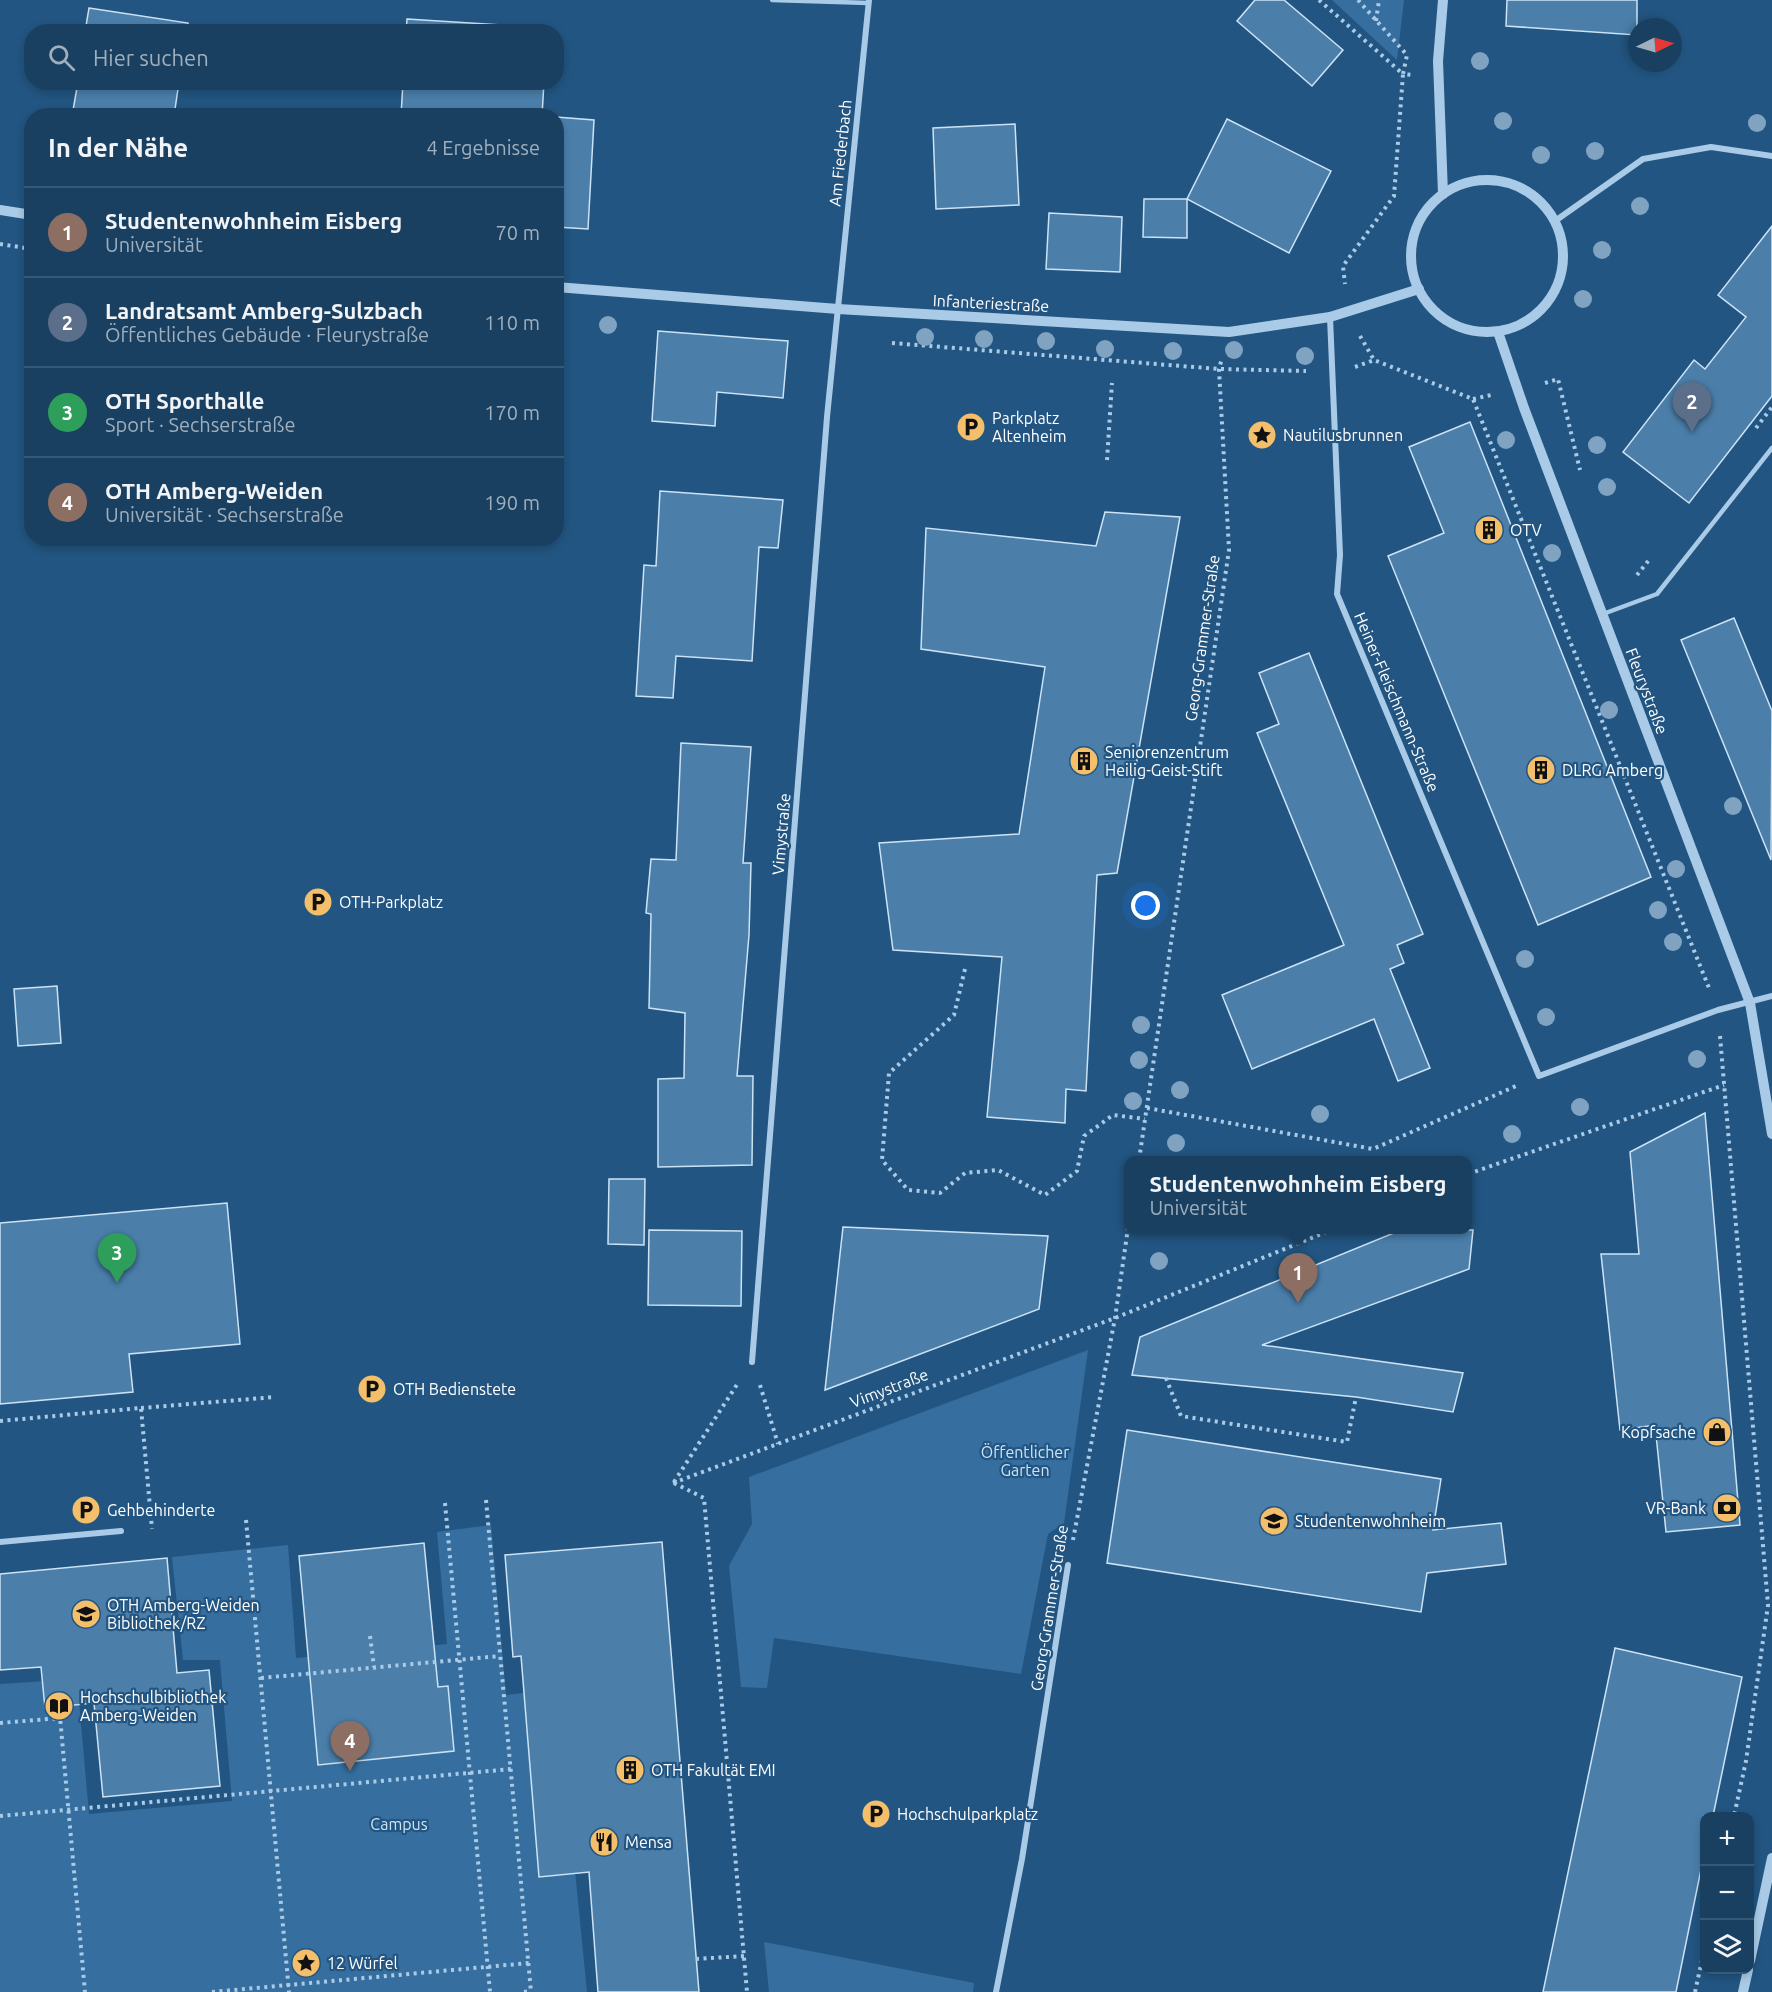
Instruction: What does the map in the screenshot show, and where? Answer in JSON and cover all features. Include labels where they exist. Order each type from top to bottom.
[{"type":"street","points":[[1443,0],[1438,78],[1443,194]]},
{"type":"street","name":"Am Fiederbach","points":[[838,309],[869,1]]},
{"type":"street","points":[[1555,221],[1643,159],[1711,147],[1772,156]]},
{"type":"street","points":[[1492,179],[1517,185],[1540,199],[1555,221],[1564,251],[1560,282],[1543,309],[1518,326],[1498,332],[1466,330],[1447,321],[1430,307],[1419,289],[1412,263],[1413,237],[1424,213],[1443,194],[1466,182],[1492,179]]},
{"type":"street","points":[[0,210],[24,214]]},
{"type":"street","name":"Infanteriestraße","points":[[564,288],[838,309],[1229,332],[1330,316],[1419,289]]},
{"type":"street","name":"Vimystraße","points":[[752,1362],[827,417],[838,309]]},
{"type":"street","name":"Heiner-Fleischmann-Straße","points":[[1330,316],[1340,555],[1337,594],[1539,1076]]},
{"type":"street","name":"Fleurystraße","points":[[1498,332],[1602,615],[1750,1004],[1772,1134]]},
{"type":"street","points":[[1539,1076],[1718,1010],[1750,1004],[1772,996]]},
{"type":"street","points":[[0,1542],[121,1532]]},
{"type":"street","name":"Georg-Grammer-Straße","points":[[996,1992],[1022,1859],[1068,1565]]},
{"type":"street","points":[[1754,1938],[1772,1858]]},
{"type":"street","points":[[1743,1992],[1747,1974]]},
{"type":"lane","points":[[772,0],[869,1]]},
{"type":"lane","points":[[1602,615],[1658,594],[1772,448]]},
{"type":"path","points":[[1319,0],[1403,74],[1438,78]]},
{"type":"path","points":[[1358,0],[1407,55],[1403,74],[1394,196],[1343,266],[1347,312],[1374,360],[1473,399],[1558,379],[1582,481]]},
{"type":"path","points":[[1376,22],[1379,0]]},
{"type":"path","points":[[0,244],[24,248]]},
{"type":"path","name":"Georg-Grammer-Straße","points":[[1140,1156],[1229,550],[1219,369],[1229,332]]},
{"type":"path","points":[[881,342],[1219,369],[1332,372],[1374,360]]},
{"type":"path","points":[[1107,460],[1112,383]]},
{"type":"path","points":[[1473,399],[1718,1010],[1768,1605],[1746,1761],[1735,1812]]},
{"type":"path","points":[[1750,435],[1772,408]]},
{"type":"path","points":[[1634,579],[1653,554]]},
{"type":"path","points":[[1572,645],[1578,644]]},
{"type":"path","points":[[965,969],[954,1015],[889,1073],[882,1160],[908,1190],[940,1193],[965,1173],[998,1170],[1045,1195],[1077,1171],[1084,1136],[1113,1115],[1145,1119]]},
{"type":"path","points":[[1147,1108],[1373,1149],[1539,1076]]},
{"type":"path","points":[[1472,1172],[1724,1085]]},
{"type":"path","name":"Georg-Grammer-Straße","points":[[1068,1565],[1115,1318],[1127,1234]]},
{"type":"path","points":[[1115,1318],[1321,1234]]},
{"type":"path","name":"Vimystraße","points":[[673,1483],[1115,1318]]},
{"type":"path","points":[[752,1362],[778,1444]]},
{"type":"path","points":[[747,1992],[704,1498],[673,1483],[752,1362]]},
{"type":"path","points":[[1166,1378],[1181,1416],[1347,1442],[1356,1397]]},
{"type":"path","points":[[0,1421],[275,1397]]},
{"type":"path","points":[[141,1408],[152,1529]]},
{"type":"path","points":[[486,1500],[529,1963],[531,1992],[524,1992]]},
{"type":"path","points":[[445,1503],[490,1992]]},
{"type":"path","points":[[246,1521],[290,1992]]},
{"type":"path","points":[[370,1636],[374,1667]]},
{"type":"path","points":[[261,1678],[500,1656]]},
{"type":"path","points":[[59,1706],[85,1992]]},
{"type":"path","points":[[0,1723],[60,1718]]},
{"type":"path","points":[[0,1816],[511,1769]]},
{"type":"path","points":[[696,1959],[744,1956]]},
{"type":"path","points":[[212,1992],[529,1963]]},
{"type":"path","points":[[1695,1992],[1700,1969]]},
{"type":"green space","points":[[1332,0],[1404,0],[1397,60]]},
{"type":"green space","name":"Öffentlicher Garten","points":[[1088,1350],[1064,1523],[1048,1534],[1021,1674],[774,1638],[767,1688],[741,1687],[729,1566],[752,1524],[749,1477]]},
{"type":"green space","name":"Campus","points":[[491,1525],[506,1695],[557,1689],[587,1992],[0,1992],[0,1684],[77,1679],[89,1814],[232,1801],[220,1660],[183,1660],[172,1557],[288,1545],[296,1658],[447,1644],[437,1532]]},
{"type":"green space","points":[[764,1942],[974,1983],[973,1992],[769,1992]]},
{"type":"building","points":[[1255,0],[1284,0],[1343,50],[1312,86],[1237,21]]},
{"type":"building","points":[[1507,0],[1637,0],[1637,18],[1628,18],[1628,34],[1506,26]]},
{"type":"building","points":[[89,8],[188,23],[188,24],[86,24]]},
{"type":"building","points":[[407,19],[485,24],[407,24]]},
{"type":"building","points":[[77,90],[178,90],[175,108],[73,108]]},
{"type":"building","points":[[403,90],[544,90],[542,108],[401,108]]},
{"type":"building","points":[[564,118],[594,120],[588,229],[564,228]]},
{"type":"building","points":[[1227,119],[1331,171],[1289,253],[1187,199]]},
{"type":"building","points":[[1015,124],[1019,205],[936,209],[933,128]]},
{"type":"building","points":[[1144,199],[1187,199],[1187,238],[1143,237]]},
{"type":"building","points":[[1049,213],[1122,217],[1120,272],[1046,269]]},
{"type":"building","points":[[1772,226],[1772,396],[1689,503],[1623,452],[1694,360],[1705,369],[1746,317],[1718,295]]},
{"type":"building","points":[[658,331],[788,341],[783,398],[717,392],[715,426],[652,421]]},
{"type":"building","name":"DLRG Amberg","points":[[1470,422],[1651,877],[1538,925],[1388,556],[1444,533],[1409,447]]},
{"type":"building","points":[[660,491],[783,500],[778,548],[759,547],[752,661],[676,656],[673,698],[636,696],[644,565],[656,566]]},
{"type":"building","name":"Seniorenzentrum Heilig-Geist-Stift","points":[[1105,512],[1180,517],[1117,873],[1097,875],[1086,1091],[1066,1089],[1065,1123],[987,1117],[1002,957],[893,950],[879,843],[1019,834],[1045,667],[921,649],[926,528],[1096,546]]},
{"type":"building","points":[[1734,618],[1772,711],[1771,860],[1681,640]]},
{"type":"building","points":[[1309,653],[1423,934],[1397,945],[1404,963],[1390,969],[1430,1068],[1398,1081],[1374,1019],[1252,1069],[1222,995],[1344,945],[1257,733],[1279,724],[1259,673]]},
{"type":"building","points":[[681,743],[751,747],[743,863],[751,863],[749,935],[737,1076],[753,1076],[752,1165],[658,1167],[658,1079],[684,1078],[685,1013],[649,1008],[651,914],[646,913],[651,859],[676,860]]},
{"type":"building","points":[[57,986],[61,1043],[18,1046],[14,989]]},
{"type":"building","points":[[1705,1113],[1740,1525],[1666,1532],[1655,1425],[1620,1430],[1601,1254],[1639,1254],[1630,1152]]},
{"type":"building","points":[[609,1179],[645,1179],[644,1245],[608,1244]]},
{"type":"building","points":[[227,1203],[240,1344],[129,1354],[133,1392],[0,1404],[0,1223]]},
{"type":"building","points":[[843,1227],[1048,1236],[1039,1309],[825,1390]]},
{"type":"building","points":[[649,1230],[742,1231],[741,1306],[648,1305]]},
{"type":"building","points":[[1473,1230],[1469,1269],[1262,1345],[1463,1373],[1453,1412],[1356,1397],[1132,1375],[1140,1337],[1391,1234],[1472,1234]]},
{"type":"building","name":"Studentenwohnheim","points":[[1127,1430],[1441,1479],[1433,1530],[1501,1523],[1506,1564],[1427,1573],[1421,1612],[1107,1563]]},
{"type":"building","name":"OTH Fakultät EMI","points":[[662,1542],[699,1992],[598,1992],[589,1872],[539,1877],[521,1656],[513,1657],[505,1555]]},
{"type":"building","points":[[424,1543],[438,1687],[448,1686],[454,1751],[318,1765],[299,1556]]},
{"type":"building","points":[[167,1558],[177,1673],[209,1670],[220,1786],[103,1797],[94,1703],[45,1708],[41,1667],[0,1670],[0,1574]]},
{"type":"building","points":[[1615,1648],[1742,1677],[1714,1812],[1700,1812],[1700,1875],[1676,1992],[1543,1992]]},
{"type":"place","name":"Parkplatz Altenheim","points":[[971,427]]},
{"type":"place","name":"Landratsamt Amberg-Sulzbach","points":[[1692,432]]},
{"type":"place","name":"Nautilusbrunnen","points":[[1262,435]]},
{"type":"place","name":"OTV","points":[[1489,530]]},
{"type":"place","name":"Seniorenzentrum Heilig-Geist-Stift","points":[[1084,761]]},
{"type":"place","name":"DLRG Amberg","points":[[1541,770]]},
{"type":"place","name":"OTH-Parkplatz","points":[[318,902]]},
{"type":"place","name":"OTH Sporthalle","points":[[117,1283]]},
{"type":"place","name":"Studentenwohnheim Eisberg","points":[[1298,1303]]},
{"type":"place","name":"OTH Bedienstete","points":[[372,1389]]},
{"type":"place","name":"Kopfsache","points":[[1717,1432]]},
{"type":"place","name":"VR-Bank","points":[[1727,1508]]},
{"type":"place","name":"Gehbehinderte","points":[[86,1510]]},
{"type":"place","name":"Studentenwohnheim","points":[[1274,1521]]},
{"type":"place","name":"OTH Amberg-Weiden Bibliothek/RZ","points":[[86,1614]]},
{"type":"place","name":"Hochschulbibliothek Amberg-Weiden","points":[[59,1706]]},
{"type":"place","name":"OTH Fakultät EMI","points":[[630,1770]]},
{"type":"place","name":"OTH Amberg-Weiden","points":[[350,1771]]},
{"type":"place","name":"Hochschulparkplatz","points":[[876,1814]]},
{"type":"place","name":"Mensa","points":[[604,1842]]},
{"type":"place","name":"12 Würfel","points":[[306,1963]]}]
